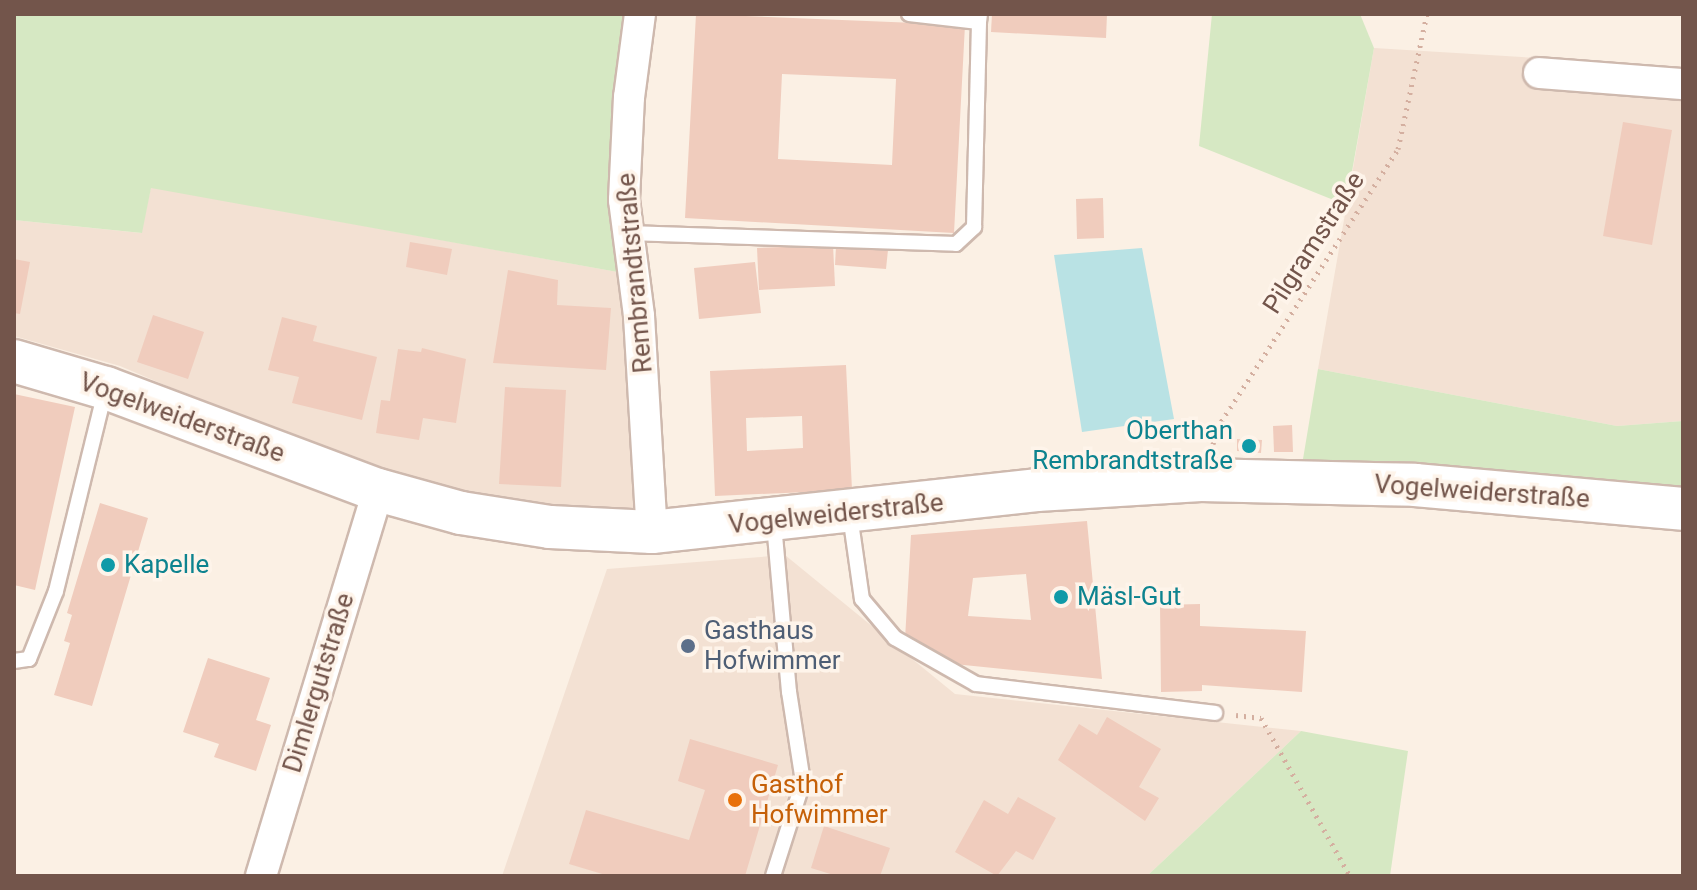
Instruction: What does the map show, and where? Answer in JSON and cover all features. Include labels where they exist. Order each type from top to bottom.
[{"type":"main road","name":"Vogelweiderstraße","points":[[14,361],[106,388],[378,490],[461,513],[550,527],[652,532],[850,514],[1037,490],[1201,480],[1415,485],[1683,509]]},
{"type":"street","name":"Rembrandtstraße","points":[[640,14],[629,97],[624,200],[639,316],[652,532]]},
{"type":"street","points":[[1539,73],[1683,84]]},
{"type":"street","name":"Dimlergutstraße","points":[[261,876],[378,490]]},
{"type":"lane","points":[[628,233],[956,244],[974,227],[980,18],[909,14]]},
{"type":"lane","points":[[14,661],[29,659],[56,591],[106,388]]},
{"type":"lane","points":[[850,514],[862,599],[895,638],[976,684],[1215,713]]},
{"type":"lane","points":[[773,876],[803,782],[789,692],[774,522]]},
{"type":"path","name":"Pilgramstraße","points":[[1201,480],[1217,428],[1398,149],[1427,14]]},
{"type":"path","points":[[1215,713],[1261,718],[1350,876]]},
{"type":"shaded area","points":[[1374,48],[1683,67],[1683,421],[1617,426],[1318,369]]},
{"type":"shaded area","points":[[151,187],[623,273],[645,512],[596,519],[365,470],[120,366],[14,336],[14,220],[141,233]]},
{"type":"shaded area","points":[[785,555],[955,694],[1301,731],[1147,876],[502,876],[607,569]]},
{"type":"green space","points":[[14,14],[625,14],[623,273],[151,188],[142,233],[14,220]]},
{"type":"green space","points":[[1212,14],[1360,14],[1374,48],[1346,205],[1199,146]]},
{"type":"green space","points":[[1318,369],[1617,426],[1683,421],[1683,496],[1302,465]]},
{"type":"green space","points":[[1301,731],[1408,751],[1390,876],[1147,876]]},
{"type":"water","points":[[1142,248],[1174,419],[1082,432],[1054,255]]},
{"type":"building","points":[[696,14],[965,25],[954,233],[685,218]],"holes":[[[782,74],[896,79],[892,165],[778,159]]]},
{"type":"building","points":[[992,14],[1107,14],[1106,38],[991,32]]},
{"type":"building","points":[[1623,122],[1672,130],[1652,245],[1603,236]]},
{"type":"building","points":[[1103,198],[1104,238],[1077,239],[1076,199]]},
{"type":"building","points":[[410,242],[452,249],[447,275],[406,267]]},
{"type":"building","points":[[833,245],[835,286],[759,290],[757,248]]},
{"type":"building","points":[[836,246],[888,250],[886,269],[835,265]]},
{"type":"building","points":[[14,259],[30,262],[20,314],[14,313]]},
{"type":"building","points":[[755,262],[761,313],[699,319],[694,268]]},
{"type":"building","points":[[508,270],[558,280],[557,305],[611,308],[606,370],[493,363]]},
{"type":"building","points":[[153,315],[204,332],[188,379],[137,362]]},
{"type":"building","points":[[282,317],[317,326],[313,341],[377,357],[362,420],[292,403],[299,377],[268,370]]},
{"type":"building","points":[[422,348],[466,359],[456,423],[423,418],[419,440],[376,433],[381,400],[390,401],[398,349],[421,352]]},
{"type":"building","points":[[846,365],[852,490],[715,496],[710,371]],"holes":[[[802,416],[803,448],[747,451],[746,418]]]},
{"type":"building","points":[[505,387],[566,390],[561,487],[499,484]]},
{"type":"building","points":[[14,394],[75,407],[35,590],[14,585]]},
{"type":"building","points":[[1292,425],[1293,452],[1274,452],[1273,426]]},
{"type":"building","name":"Oberthan Rembrandtstraße","points":[[1237,439],[1262,440],[1261,453],[1237,451]]},
{"type":"building","name":"Kapelle","points":[[100,503],[148,518],[92,706],[54,695],[70,643],[64,641],[72,615],[67,613]]},
{"type":"building","name":"Mäsl-Gut","points":[[1087,521],[1102,679],[954,664],[905,639],[911,535]],"holes":[[[1026,574],[1031,620],[968,616],[973,578]]]},
{"type":"building","points":[[1200,604],[1200,626],[1306,631],[1302,692],[1202,685],[1202,691],[1161,692],[1160,605]]},
{"type":"building","points":[[208,658],[270,678],[256,720],[271,725],[256,771],[214,757],[219,744],[183,732]]},
{"type":"building","points":[[1107,717],[1161,749],[1139,787],[1159,798],[1145,821],[1058,760],[1079,724],[1097,735]]},
{"type":"building","name":"Gasthof Hofwimmer","points":[[690,739],[778,765],[745,876],[609,876],[569,864],[586,810],[689,840],[705,790],[678,781]]},
{"type":"building","points":[[1018,797],[1056,818],[1033,860],[1016,851],[997,876],[955,852],[984,800],[1008,814]]},
{"type":"building","points":[[824,826],[890,848],[880,876],[837,876],[811,868]]},
{"type":"place","name":"Oberthan Rembrandtstraße","points":[[1249,446]]},
{"type":"place","name":"Kapelle","points":[[108,565]]},
{"type":"place","name":"Mäsl-Gut","points":[[1061,597]]},
{"type":"place","name":"Gasthaus Hofwimmer","points":[[688,646]]},
{"type":"place","name":"Gasthof Hofwimmer","points":[[735,800]]}]
